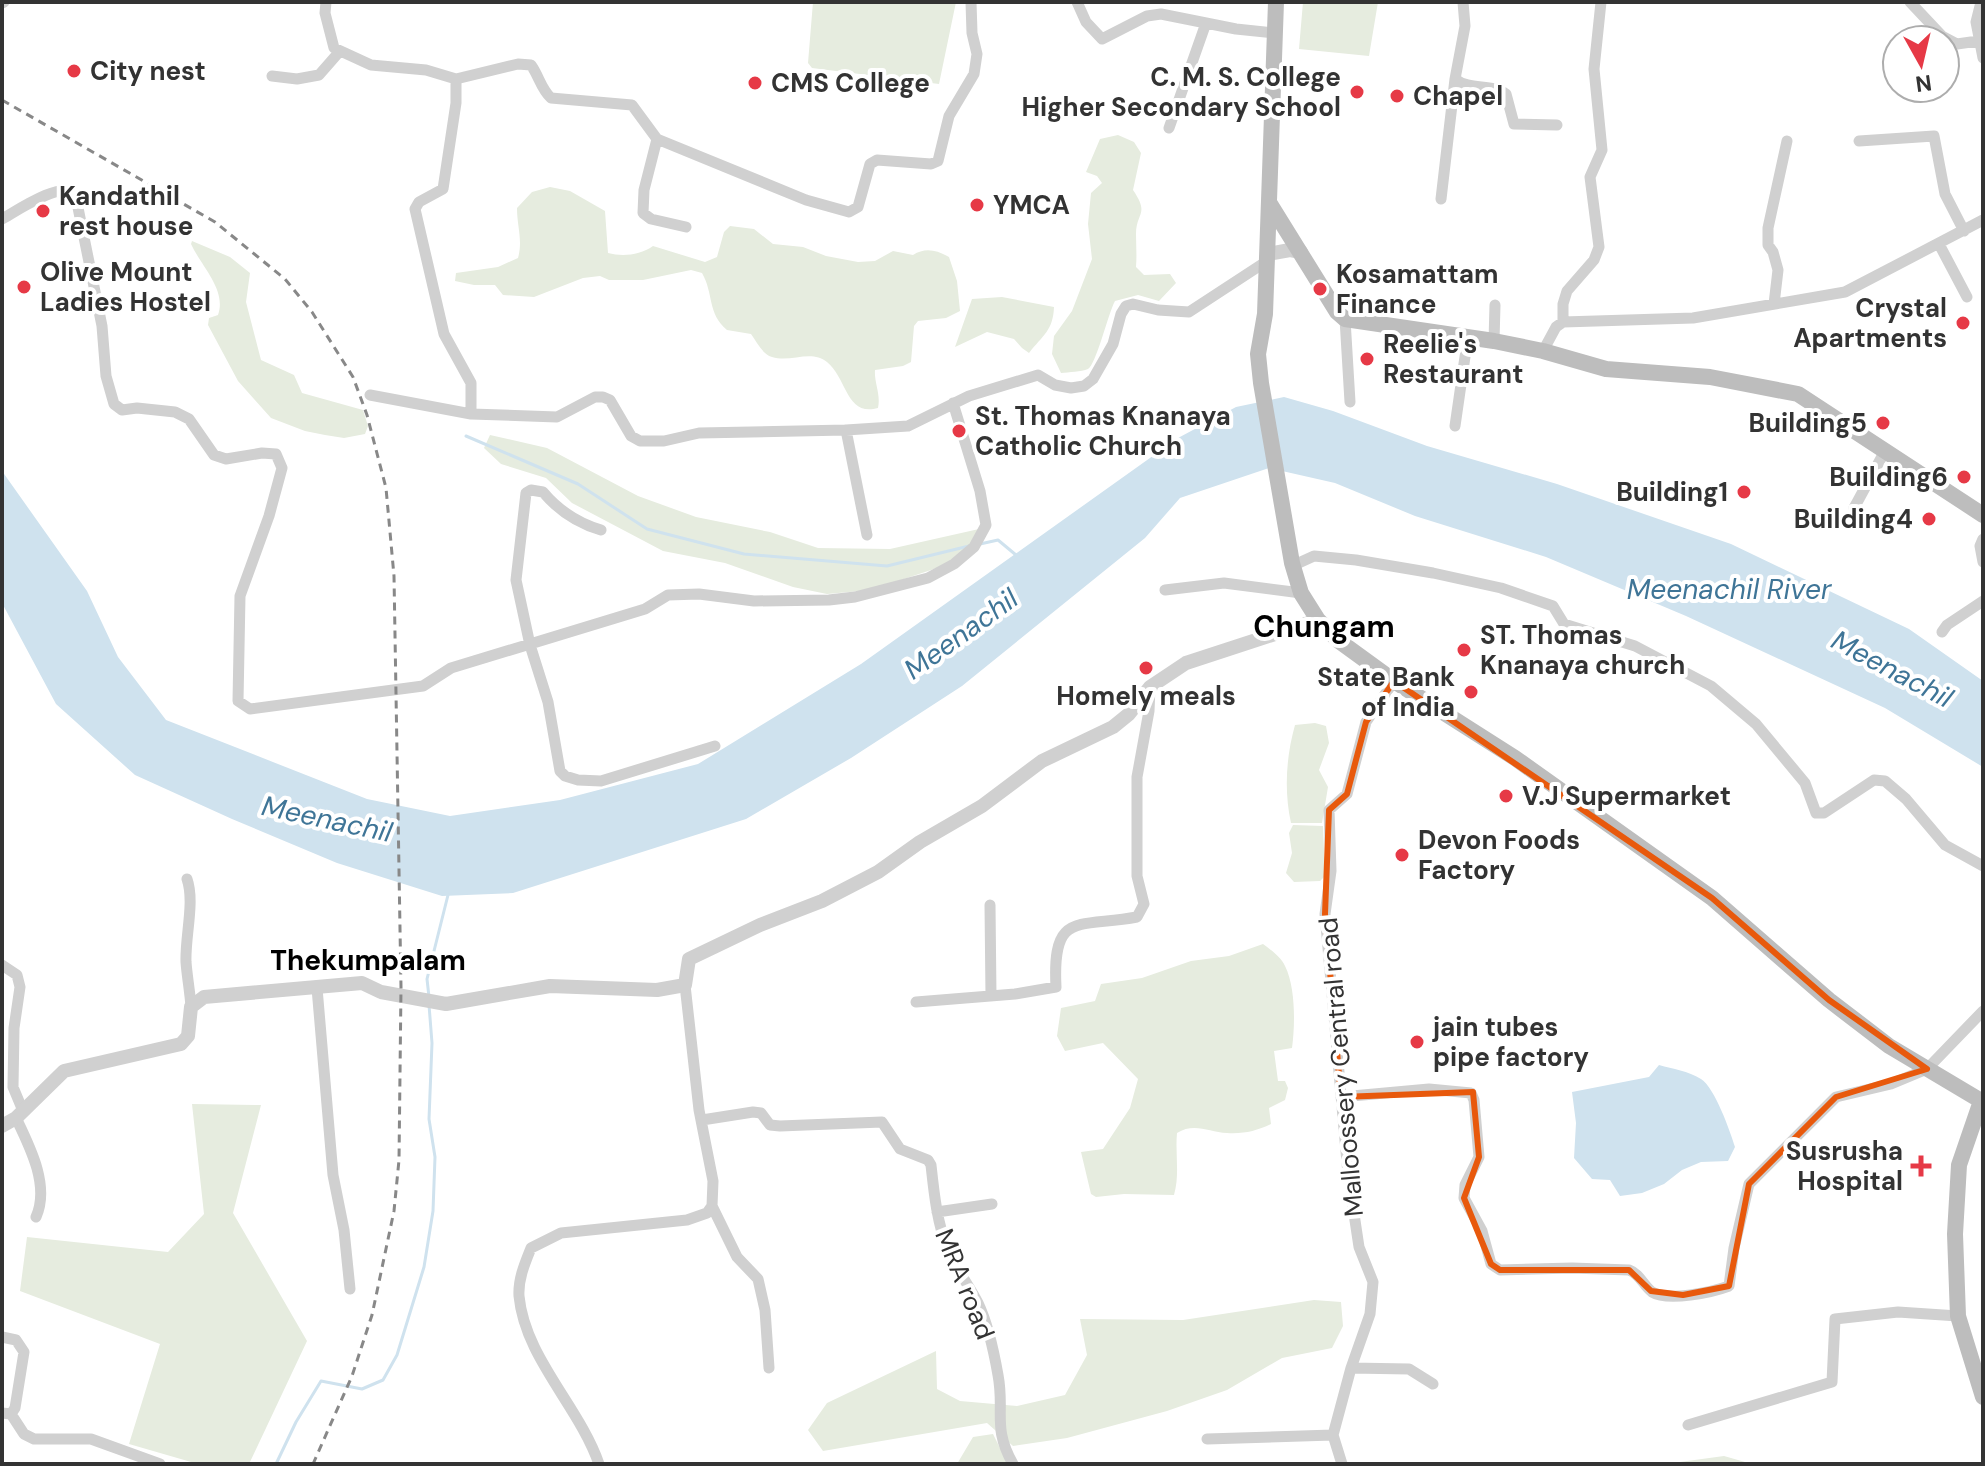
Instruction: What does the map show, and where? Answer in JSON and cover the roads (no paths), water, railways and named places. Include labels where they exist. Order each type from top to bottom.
[{"type":"main road","points":[[1276,2],[1268,169],[1268,258],[1265,314],[1258,354],[1292,565],[1301,593],[1318,620],[1339,641],[1394,681],[1515,758],[1712,898],[1829,1000],[1901,1054],[1982,1101],[1959,1165],[1955,1234],[1958,1316],[1983,1397]]},
{"type":"main road","points":[[1270,204],[1337,312],[1345,319],[1468,336],[1543,351],[1606,369],[1710,377],[1798,394],[1983,515]]},
{"type":"street","points":[[326,2],[325,13],[334,48],[371,65],[426,70],[456,79],[518,64],[531,65],[539,76],[543,91],[551,98],[632,105],[657,139],[806,200],[849,212],[858,207],[870,164],[877,160],[931,164],[938,161],[949,116],[974,74],[977,54],[972,33],[971,2]]},
{"type":"street","points":[[1077,2],[1086,22],[1102,39],[1147,16],[1161,14],[1236,29],[1275,33]]},
{"type":"street","points":[[1441,199],[1455,79],[1465,26],[1463,2]]},
{"type":"street","points":[[1563,322],[1561,317],[1567,291],[1587,269],[1599,247],[1590,177],[1602,150],[1594,69],[1601,2]]},
{"type":"street","points":[[1910,2],[1942,36],[1957,44],[1978,41]]},
{"type":"street","points":[[1981,2],[1976,22],[1983,58]]},
{"type":"street","points":[[1169,128],[1206,23]]},
{"type":"street","points":[[272,76],[282,79],[313,78],[327,68],[340,51]]},
{"type":"street","points":[[456,79],[456,103],[443,189],[419,202],[415,209],[444,334],[471,383],[471,414]]},
{"type":"street","points":[[1455,79],[1461,84],[1501,90],[1506,94],[1514,124],[1557,125]]},
{"type":"street","points":[[1859,141],[1934,136],[1945,194],[1964,231]]},
{"type":"street","points":[[657,139],[644,190],[643,213],[651,219],[686,227]]},
{"type":"street","points":[[1774,304],[1778,270],[1768,245],[1768,228],[1787,141]]},
{"type":"street","points":[[2,219],[42,197],[72,189],[102,326],[106,376],[114,404],[122,410],[137,408],[175,412],[189,419],[214,455],[226,459],[276,454],[282,468],[269,516],[240,596],[238,701],[250,709],[423,686],[451,668],[645,609],[668,595],[699,594],[754,601],[829,600],[855,597],[928,578],[954,564],[974,547],[986,525],[980,491],[953,403]]},
{"type":"street","points":[[1543,351],[1556,327],[1563,322],[1693,318],[1845,292],[1983,220]]},
{"type":"street","points":[[1939,244],[1967,297]]},
{"type":"street","points":[[370,395],[471,414],[557,417],[595,397],[603,397],[610,400],[631,436],[640,441],[664,441],[699,433],[908,426],[953,403],[1038,375],[1055,385],[1071,388],[1084,386],[1093,379],[1113,344],[1126,306],[1133,304],[1158,310],[1189,312],[1268,258],[1290,250],[1301,252]]},
{"type":"street","points":[[1494,341],[1495,305]]},
{"type":"street","points":[[1345,319],[1350,402]]},
{"type":"street","points":[[1455,426],[1468,336]]},
{"type":"street","points":[[846,430],[867,535]]},
{"type":"street","points":[[1854,508],[1885,451]]},
{"type":"street","points":[[601,530],[582,525],[555,507],[543,492],[531,490],[526,493],[516,580],[530,645],[548,702],[560,771],[578,780],[601,781],[715,746]]},
{"type":"street","points":[[1983,539],[1980,546],[1983,562]]},
{"type":"street","points":[[1292,565],[1314,556],[1356,560],[1487,585],[1553,606],[1564,624],[1635,646],[1711,686],[1756,724],[1805,783],[1816,813],[1824,813],[1874,780],[1885,781],[1906,799],[1945,845],[1983,866]]},
{"type":"street","points":[[1165,590],[1224,583],[1301,593]]},
{"type":"street","points":[[1942,632],[1947,625],[1983,601]]},
{"type":"street","points":[[769,1368],[765,1310],[758,1279],[737,1257],[712,1206],[713,1181],[685,985],[689,959],[760,925],[822,901],[878,872],[920,842],[982,806],[1042,761],[1113,727],[1129,714],[1150,687],[1186,663],[1318,620]]},
{"type":"street","name":"Malloossery Central road","points":[[1333,1435],[1370,1314],[1373,1282],[1359,1247],[1348,1174],[1346,1096],[1325,914],[1331,871],[1329,810],[1347,794],[1366,722],[1394,681]]},
{"type":"street","points":[[916,1002],[1056,987],[1056,955],[1068,928],[1137,917],[1142,911],[1144,904],[1137,876],[1136,801],[1150,687]]},
{"type":"street","points":[[13,1118],[64,1071],[181,1044],[188,1036],[191,1007],[186,962],[192,892],[187,879]]},
{"type":"street","points":[[990,905],[991,996]]},
{"type":"street","points":[[2,965],[17,975],[20,987],[14,1028],[13,1118],[40,1180],[42,1203],[36,1217]]},
{"type":"street","points":[[191,1007],[204,997],[362,983],[381,992],[430,1002],[463,1002],[550,986],[657,990],[685,985]]},
{"type":"street","points":[[317,988],[333,1175],[344,1230],[350,1289]]},
{"type":"street","points":[[1346,1096],[1429,1089],[1471,1093],[1479,1157],[1465,1185],[1464,1198],[1482,1231],[1491,1264],[1500,1270],[1629,1270],[1636,1273],[1651,1291],[1660,1295],[1711,1292],[1729,1286],[1734,1248],[1749,1184],[1836,1097],[1891,1084],[1927,1069],[1983,1011]]},
{"type":"street","name":"MRA road","points":[[702,1120],[753,1112],[761,1113],[770,1125],[780,1126],[882,1122],[900,1149],[928,1160],[947,1247],[985,1320],[998,1375],[999,1430],[1013,1464]]},
{"type":"street","points":[[937,1212],[992,1204]]},
{"type":"street","points":[[599,1464],[583,1425],[533,1347],[519,1295],[522,1269],[531,1248],[561,1233],[687,1220],[707,1213],[712,1206]]},
{"type":"street","points":[[1688,1425],[1832,1382],[1835,1319],[1898,1312],[1958,1316]]},
{"type":"street","points":[[2,1337],[16,1340],[24,1352],[15,1408],[7,1413],[24,1434],[34,1439],[91,1439],[160,1464]]},
{"type":"street","points":[[1351,1368],[1409,1369],[1433,1384]]},
{"type":"street","points":[[1207,1439],[1333,1435],[1342,1464]]},
{"type":"water","name":"Meenachil River","points":[[1284,397],[1333,411],[1427,446],[1557,484],[1731,544],[1909,629],[1983,681],[1983,767],[1885,708],[1686,616],[1546,557],[1415,516],[1335,483],[1269,468],[1180,498],[1145,538],[962,686],[851,758],[746,819],[513,893],[442,896],[337,863],[135,775],[56,704],[2,603],[2,471],[87,591],[118,657],[166,720],[367,799],[450,816],[560,800],[698,764],[861,664],[1178,438],[1236,407]]},
{"type":"water","points":[[1659,1065],[1691,1074],[1706,1084],[1721,1110],[1735,1147],[1728,1161],[1701,1162],[1682,1170],[1664,1184],[1642,1193],[1620,1196],[1610,1180],[1592,1179],[1574,1158],[1576,1123],[1572,1092],[1649,1077]]},
{"type":"waterway","points":[[466,436],[578,484],[647,529],[744,554],[887,566],[969,546]]},
{"type":"waterway","points":[[980,544],[998,540],[1016,555]]},
{"type":"waterway","points":[[429,997],[427,979],[448,895]]},
{"type":"waterway","points":[[276,1464],[296,1422],[321,1381],[362,1389],[383,1380],[397,1355],[424,1267],[433,1211],[435,1157],[429,1119],[432,1043],[429,1005]]},
{"type":"railway","points":[[2,100],[215,222],[285,279],[312,312],[353,377],[367,415],[386,488],[394,576],[401,987],[399,1160],[394,1211],[372,1315],[352,1376],[313,1464]]},
{"type":"place","name":"City nest","points":[[74,71]]},
{"type":"place","name":"CMS College","points":[[755,83]]},
{"type":"place","name":"C. M. S. College Higher Secondary School","points":[[1357,92]]},
{"type":"place","name":"Chapel","points":[[1397,96]]},
{"type":"place","name":"YMCA","points":[[977,205]]},
{"type":"place","name":"Kandathil rest house","points":[[43,211]]},
{"type":"place","name":"Olive Mount Ladies Hostel","points":[[24,287]]},
{"type":"place","name":"Kosamattam Finance","points":[[1320,289]]},
{"type":"place","name":"Crystal Apartments","points":[[1963,323]]},
{"type":"place","name":"Reelie's Restaurant","points":[[1367,359]]},
{"type":"place","name":"Building5","points":[[1883,423]]},
{"type":"place","name":"St. Thomas Knanaya Catholic Church","points":[[959,431]]},
{"type":"place","name":"Building6","points":[[1964,477]]},
{"type":"place","name":"Building1","points":[[1744,492]]},
{"type":"place","name":"Building4","points":[[1929,519]]},
{"type":"place","name":"ST. Thomas Knanaya church","points":[[1464,650]]},
{"type":"place","name":"Homely meals","points":[[1146,668]]},
{"type":"place","name":"State Bank of India","points":[[1471,692]]},
{"type":"place","name":"V.J Supermarket","points":[[1506,796]]},
{"type":"place","name":"Devon Foods Factory","points":[[1402,855]]},
{"type":"place","name":"jain tubes pipe factory","points":[[1417,1042]]},
{"type":"place","name":"Susrusha Hospital","points":[[1921,1166]]},
{"type":"district","name":"Chungam","points":[[1324,626]]},
{"type":"district","name":"Thekumpalam","points":[[368,960]]},
{"type":"water label","name":"Meenachil","points":[[961,634]]},
{"type":"water label","name":"Meenachil","points":[[1892,669]]},
{"type":"water label","name":"Meenachil","points":[[327,819]]}]
